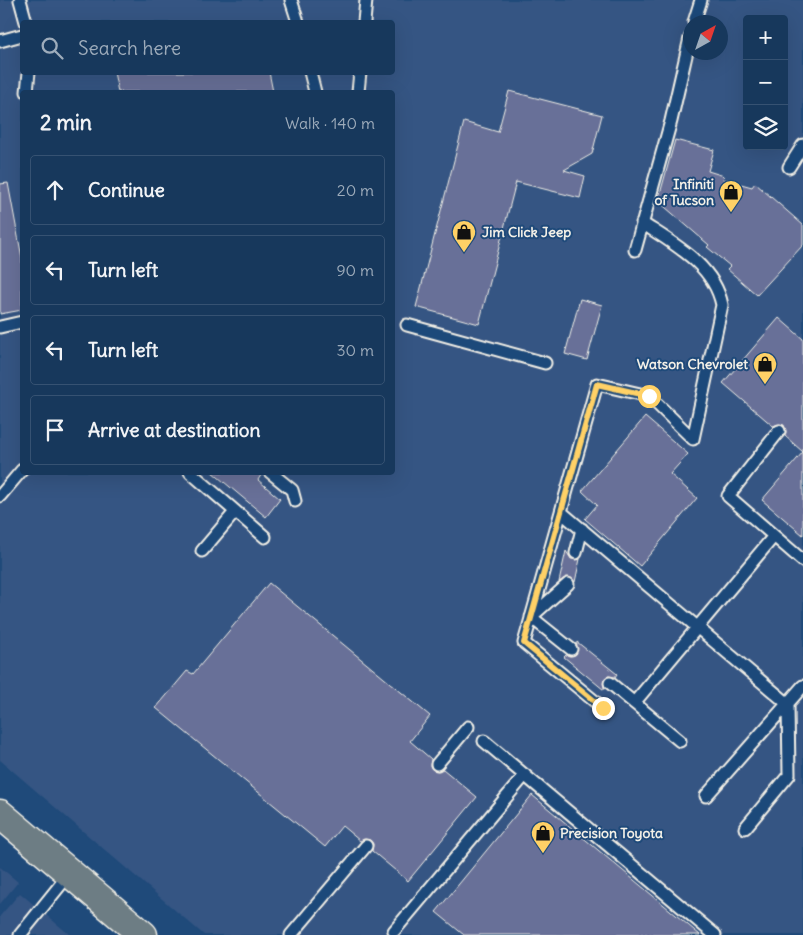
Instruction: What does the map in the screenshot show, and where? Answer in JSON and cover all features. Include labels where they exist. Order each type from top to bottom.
[{"type":"main road","points":[[0,814],[143,935]]},
{"type":"lane","points":[[20,0],[25,20]]},
{"type":"lane","points":[[291,0],[297,20]]},
{"type":"lane","points":[[364,20],[366,0]]},
{"type":"lane","points":[[696,15],[701,0]]},
{"type":"lane","points":[[0,41],[20,36]]},
{"type":"lane","points":[[635,250],[684,60]]},
{"type":"lane","points":[[27,90],[29,75]]},
{"type":"lane","points":[[311,75],[314,90]]},
{"type":"lane","points":[[358,90],[360,75]]},
{"type":"lane","points":[[789,167],[803,145]]},
{"type":"lane","points":[[603,708],[524,643],[597,384],[649,396],[693,439],[722,305],[720,293],[706,270],[691,257],[642,223]]},
{"type":"lane","points":[[0,326],[20,322]]},
{"type":"lane","points":[[407,325],[545,363]]},
{"type":"lane","points":[[779,431],[728,496],[803,562]]},
{"type":"lane","points":[[0,496],[20,472]]},
{"type":"lane","points":[[193,475],[264,537]]},
{"type":"lane","points":[[274,475],[292,490],[295,501]]},
{"type":"lane","points":[[202,551],[235,512]]},
{"type":"lane","points":[[561,512],[788,704],[789,775],[745,828]]},
{"type":"lane","points":[[576,553],[582,529]]},
{"type":"lane","points":[[634,703],[774,536]]},
{"type":"lane","points":[[531,617],[568,584]]},
{"type":"lane","points":[[531,617],[570,649]]},
{"type":"lane","points":[[610,683],[680,741]]},
{"type":"lane","points":[[706,796],[803,686]]},
{"type":"lane","points":[[437,764],[468,727]]},
{"type":"lane","points":[[484,741],[715,935]]},
{"type":"lane","points":[[394,931],[525,775]]},
{"type":"lane","points":[[291,935],[366,846]]},
{"type":"lane","points":[[20,935],[70,873]]},
{"type":"shaded area","points":[[0,0],[803,0],[803,935],[204,935],[0,760]]},
{"type":"shaded area","points":[[0,867],[18,882],[0,904]]},
{"type":"shaded area","points":[[20,893],[70,935],[0,935],[0,916]]},
{"type":"building","points":[[115,75],[270,75],[273,90],[118,90]]},
{"type":"building","name":"Jim Click Jeep","points":[[509,91],[602,115],[592,154],[564,170],[585,176],[580,198],[516,182],[479,324],[416,307],[464,122],[498,132]]},
{"type":"building","name":"Infiniti of Tucson","points":[[675,140],[714,150],[708,171],[724,176],[723,179],[752,187],[755,183],[803,225],[803,245],[757,295],[727,269],[730,266],[707,247],[709,245],[658,201]]},
{"type":"building","points":[[8,183],[20,247],[20,310],[0,314],[0,184]]},
{"type":"building","points":[[580,299],[602,305],[587,360],[565,354]]},
{"type":"building","name":"Watson Chevrolet","points":[[779,318],[803,339],[803,452],[785,436],[784,425],[773,426],[723,383]]},
{"type":"building","points":[[645,417],[688,454],[670,474],[697,498],[640,566],[585,519],[597,505],[582,491]]},
{"type":"building","points":[[803,452],[803,535],[762,500]]},
{"type":"building","points":[[216,475],[261,475],[258,480],[280,499],[266,517]]},
{"type":"building","points":[[566,551],[571,559],[580,559],[575,582],[567,577],[559,582]]},
{"type":"building","points":[[269,583],[430,716],[410,741],[431,759],[430,766],[433,770],[439,771],[443,769],[477,797],[408,881],[372,851],[373,844],[370,840],[364,839],[360,841],[342,826],[325,847],[156,708],[187,671],[193,674]]},
{"type":"building","points":[[577,642],[617,674],[615,677],[608,676],[604,679],[604,690],[564,657],[576,654]]},
{"type":"building","name":"Precision Toyota","points":[[532,795],[700,935],[464,935],[436,912]]},
{"type":"place","name":"Infiniti of Tucson","points":[[731,213]]},
{"type":"place","name":"Jim Click Jeep","points":[[464,253]]},
{"type":"place","name":"Watson Chevrolet","points":[[765,385]]},
{"type":"place","name":"Precision Toyota","points":[[543,854]]},
{"type":"route","points":[[603,708],[524,643],[597,384],[649,396]]}]
